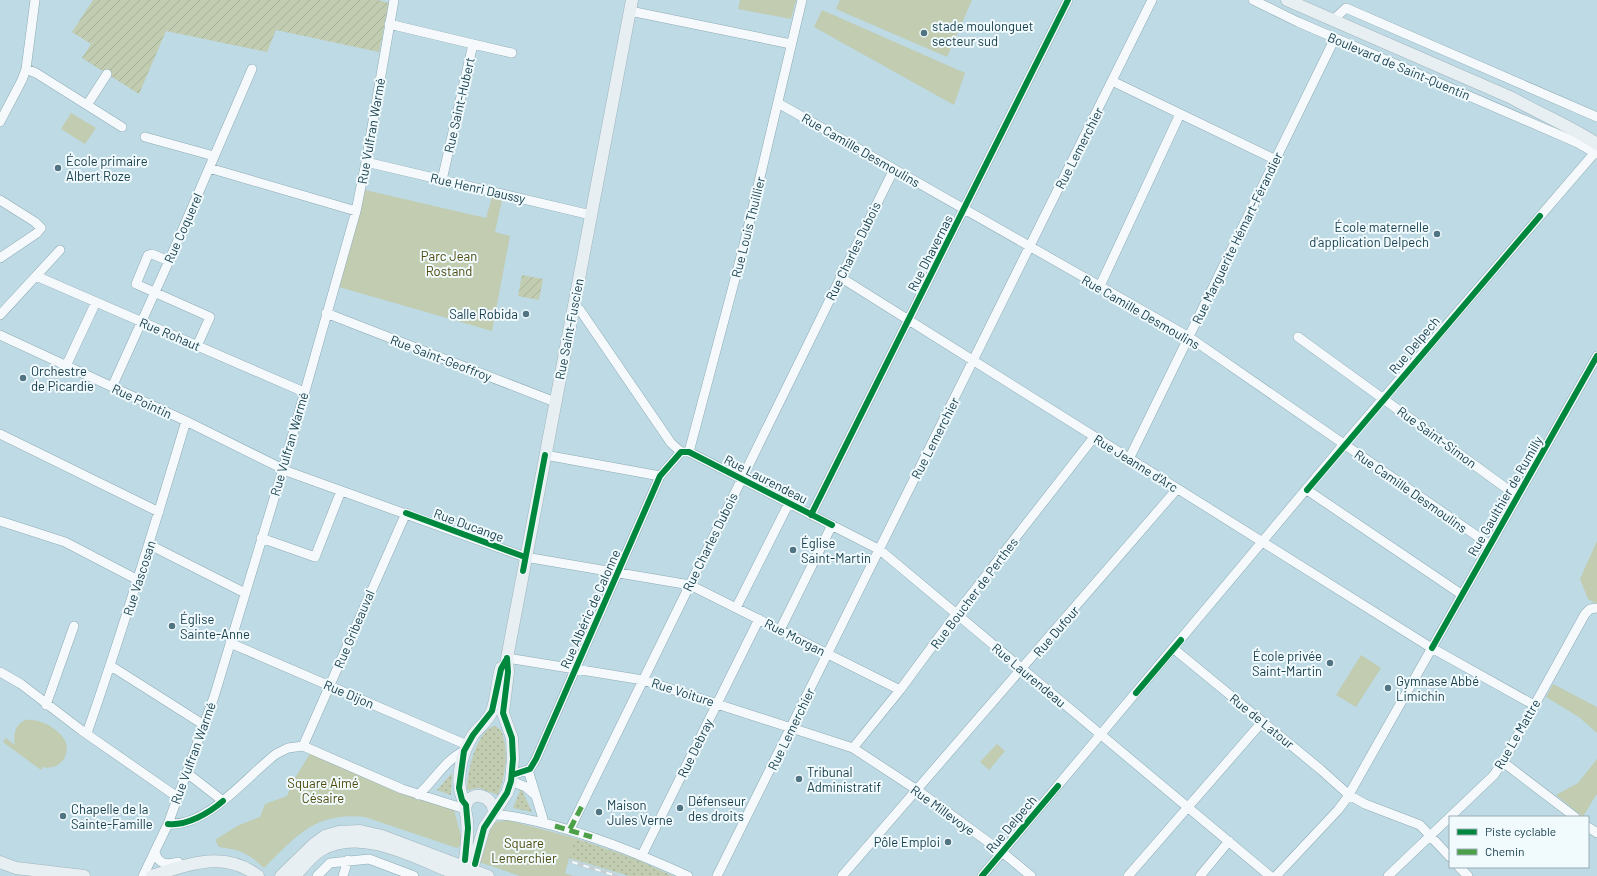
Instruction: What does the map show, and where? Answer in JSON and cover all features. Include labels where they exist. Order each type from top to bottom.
[{"type":"main road","name":"Boulevard de Saint-Quentin","points":[[1289,0],[1517,101],[1583,134],[1596,150]]},
{"type":"main road","name":"Rue Saint-Fuscien","points":[[498,705],[508,672],[507,658],[525,557],[630,5]]},
{"type":"main road","name":"Boulevard de Saint-Quentin","points":[[1517,101],[1529,102],[1597,135]]},
{"type":"main road","points":[[492,816],[478,824],[471,822],[462,800],[460,788],[466,748],[478,728],[498,705]]},
{"type":"main road","points":[[466,873],[482,832],[507,793],[511,778],[512,738],[498,705]]},
{"type":"main road","points":[[488,718],[496,718],[505,722]]},
{"type":"main road","points":[[466,873],[466,810],[471,798],[480,795],[492,802],[492,816]]},
{"type":"main road","points":[[281,876],[314,844],[325,836],[338,832],[360,831],[372,833],[466,873]]},
{"type":"main road","points":[[295,876],[320,850],[334,844],[353,842],[380,844],[466,873],[488,876]]},
{"type":"main road","points":[[152,876],[186,865],[206,862],[223,862],[243,865],[258,876]]},
{"type":"main road","points":[[223,862],[245,876]]},
{"type":"main road","points":[[3,864],[84,876]]},
{"type":"street","points":[[0,122],[22,80],[26,69],[35,0]]},
{"type":"street","name":"Rue Vulfran Warmé","points":[[143,876],[168,824],[204,724],[283,469],[356,211],[394,0]]},
{"type":"street","name":"Rue Louis Thuillier","points":[[685,452],[732,294],[802,0]]},
{"type":"street","name":"Rue Dhavernas","points":[[811,515],[1068,0]]},
{"type":"street","name":"Rue Lemerchier","points":[[717,876],[792,728],[1152,0]]},
{"type":"street","name":"Boulevard de Saint-Quentin","points":[[1253,0],[1280,14],[1596,150]]},
{"type":"street","points":[[1265,5],[1277,8],[1284,7],[1289,0]]},
{"type":"street","points":[[630,5],[791,44]]},
{"type":"street","name":"Boulevard de Saint-Quentin","points":[[1332,20],[1346,8],[1597,117]]},
{"type":"street","name":"Rue Saint-Hubert","points":[[389,24],[473,44],[442,180]]},
{"type":"street","name":"Rue Marguerite Hémart-Férandier","points":[[1129,459],[1335,38]]},
{"type":"street","points":[[473,44],[512,53]]},
{"type":"street","points":[[26,69],[36,73],[122,127]]},
{"type":"street","name":"Rue Coquerel","points":[[112,387],[169,261],[252,69]]},
{"type":"street","points":[[87,105],[107,74]]},
{"type":"street","points":[[1112,81],[1276,160]]},
{"type":"street","name":"Boulevard de Saint-Quentin","points":[[1517,101],[1545,129]]},
{"type":"street","name":"Rue Camille Desmoulins","points":[[778,103],[1189,338],[1490,545]]},
{"type":"street","points":[[1100,288],[1180,114]]},
{"type":"street","points":[[145,137],[214,156]]},
{"type":"street","name":"Rue Delpech","points":[[982,876],[1174,649],[1344,444],[1596,150]]},
{"type":"street","name":"Rue Henri Daussy","points":[[366,162],[591,215]]},
{"type":"street","points":[[209,168],[356,211]]},
{"type":"street","name":"Rue Charles Dubois","points":[[570,829],[894,169]]},
{"type":"street","points":[[0,200],[40,225],[41,228],[37,233],[0,258]]},
{"type":"street","points":[[0,315],[60,250]]},
{"type":"street","points":[[169,261],[152,254],[148,255],[136,284],[154,294],[210,317],[197,346]]},
{"type":"street","name":"Rue Rohaut","points":[[36,276],[304,392]]},
{"type":"street","name":"Rue Jeanne d'Arc","points":[[840,277],[1432,648],[1534,705]]},
{"type":"street","points":[[66,366],[96,302]]},
{"type":"street","name":"Rue Laurendeau","points":[[573,306],[580,310],[671,443],[685,452],[880,550],[1270,876]]},
{"type":"street","name":"Rue Saint-Geoffroy","points":[[326,313],[555,402]]},
{"type":"street","name":"Rue Pointin","points":[[0,335],[186,421],[283,469]]},
{"type":"street","name":"Rue Saint-Simon","points":[[1298,337],[1517,496]]},
{"type":"street","name":"Rue Gaulthier de Rumilly","points":[[1276,876],[1338,810],[1349,795],[1597,356]]},
{"type":"street","name":"Rue Vascosan","points":[[87,733],[111,666],[150,544],[186,421]]},
{"type":"street","points":[[0,434],[159,512]]},
{"type":"street","name":"Rue Boucher de Perthes","points":[[853,748],[900,690],[956,614],[1094,437]]},
{"type":"street","name":"Rue Albéric de Calonne","points":[[528,770],[536,759],[660,476],[685,452]]},
{"type":"street","points":[[545,455],[660,476]]},
{"type":"street","name":"Rue Ducange","points":[[283,469],[525,557],[618,572]]},
{"type":"street","name":"Rue Dufour","points":[[842,876],[1178,489]]},
{"type":"street","points":[[1307,490],[1462,594]]},
{"type":"street","points":[[261,538],[315,556],[341,491]]},
{"type":"street","points":[[736,608],[789,503]]},
{"type":"street","name":"Rue Gribeauval","points":[[303,746],[406,513]]},
{"type":"street","points":[[0,521],[65,542],[138,580]]},
{"type":"street","points":[[780,630],[832,525]]},
{"type":"street","points":[[150,544],[245,593]]},
{"type":"street","name":"Rue Morgan","points":[[618,572],[690,585],[900,690]]},
{"type":"street","name":"Rue Le Mattre","points":[[1451,816],[1486,783],[1503,762],[1585,614],[1594,608]]},
{"type":"street","name":"Rue Debray","points":[[642,856],[759,619]]},
{"type":"street","points":[[46,705],[74,626]]},
{"type":"street","name":"Rue Dijon","points":[[230,643],[330,686],[466,748]]},
{"type":"street","name":"Rue de Latour","points":[[1174,649],[1338,784],[1349,795],[1365,804],[1420,824],[1449,856]]},
{"type":"street","name":"Rue Voiture","points":[[507,658],[643,680],[853,748]]},
{"type":"street","points":[[111,666],[204,724]]},
{"type":"street","points":[[0,672],[21,684],[46,705],[173,794],[178,795]]},
{"type":"street","points":[[1128,876],[1262,722]]},
{"type":"street","points":[[168,824],[178,824],[213,810],[276,754],[288,748],[303,746],[418,795],[466,810]]},
{"type":"street","points":[[418,795],[429,786],[454,756],[466,748]]},
{"type":"street","name":"Rue Millevoye","points":[[853,748],[917,790],[1002,852],[1031,876]]},
{"type":"street","points":[[1503,762],[1574,816]]},
{"type":"street","points":[[511,778],[528,770],[543,823]]},
{"type":"street","points":[[187,773],[223,801]]},
{"type":"street","points":[[511,778],[526,786],[535,795]]},
{"type":"street","points":[[492,816],[505,814],[570,829],[642,856],[688,876]]},
{"type":"street","name":"Rue Le Mattre","points":[[1388,876],[1449,818]]},
{"type":"street","points":[[1589,828],[1597,834]]},
{"type":"street","points":[[1200,876],[1229,841]]},
{"type":"street","points":[[155,852],[158,860],[164,864],[169,865],[180,861],[186,865]]},
{"type":"street","points":[[317,876],[330,863],[369,858],[414,876]]},
{"type":"street","points":[[344,876],[348,860]]},
{"type":"street","points":[[1460,868],[1468,876]]},
{"type":"green space","points":[[93,0],[378,0],[389,3],[379,52],[276,30],[267,52],[166,31],[139,94],[82,58],[91,44],[72,32]]},
{"type":"green space","points":[[740,0],[796,0],[791,19],[738,9]]},
{"type":"green space","name":"stade moulonguet secteur sud","points":[[840,0],[972,0],[947,57],[836,9]]},
{"type":"green space","points":[[822,10],[965,73],[954,105],[814,27]]},
{"type":"green space","points":[[71,113],[96,128],[85,144],[61,129]]},
{"type":"green space","name":"Parc Jean Rostand","points":[[365,190],[486,218],[492,197],[502,200],[495,232],[510,236],[492,331],[339,287]]},
{"type":"green space","points":[[522,275],[543,279],[539,300],[518,296]]},
{"type":"green space","points":[[1597,541],[1597,604],[1588,599],[1580,579]]},
{"type":"green space","points":[[1361,655],[1381,668],[1356,707],[1336,695]]},
{"type":"green space","points":[[1553,684],[1597,707],[1597,733],[1579,717],[1546,697]]},
{"type":"green space","points":[[26,720],[37,721],[48,725],[59,732],[65,741],[67,752],[65,757],[54,767],[43,767],[41,770],[3,742],[6,738],[15,745],[14,737],[17,727]]},
{"type":"green space","points":[[495,726],[501,730],[506,754],[505,771],[498,795],[479,788],[467,790],[468,774],[478,744],[483,735]]},
{"type":"green space","points":[[997,744],[1005,751],[989,770],[980,762]]},
{"type":"green space","name":"Square Aimé Césaire","points":[[311,752],[396,792],[454,810],[462,840],[461,845],[457,848],[365,817],[347,816],[332,818],[308,829],[297,836],[264,868],[244,853],[233,849],[219,847],[215,840],[237,826],[260,817],[265,804],[287,796],[295,778]]},
{"type":"green space","points":[[1597,759],[1597,795],[1584,816],[1556,795],[1578,783]]},
{"type":"green space","points":[[452,773],[451,795],[437,790]]},
{"type":"green space","points":[[521,788],[532,812],[513,808]]},
{"type":"green space","name":"Square Lemerchier","points":[[507,820],[575,838],[565,873],[573,876],[520,876],[479,862],[489,826],[496,822]]},
{"type":"green space","points":[[575,838],[636,859],[673,876],[629,876],[569,858]]},
{"type":"railway","points":[[572,862],[617,876]]},
{"type":"marked path","points":[[570,829],[582,806]]},
{"type":"marked path","points":[[555,826],[592,837]]},
{"type":"cycle path","points":[[811,515],[1068,0]]},
{"type":"cycle path","points":[[1307,490],[1540,216]]},
{"type":"cycle path","points":[[1432,648],[1597,356]]},
{"type":"cycle path","points":[[512,775],[530,769],[536,759],[660,476],[681,452],[689,452],[832,525]]},
{"type":"cycle path","points":[[523,571],[545,455]]},
{"type":"cycle path","points":[[406,513],[525,557]]},
{"type":"cycle path","points":[[1136,693],[1181,640]]},
{"type":"cycle path","points":[[475,864],[484,828],[507,793],[511,781],[513,759],[512,738],[503,713],[508,672],[507,658]]},
{"type":"cycle path","points":[[465,860],[468,828],[466,805],[462,800],[459,788],[464,751],[473,735],[492,711],[501,669],[506,660]]},
{"type":"cycle path","points":[[982,876],[1058,786]]},
{"type":"cycle path","points":[[168,824],[190,821],[211,810],[223,801]]},
{"type":"place","name":"stade moulonguet secteur sud","points":[[924,33]]},
{"type":"place","name":"École primaire Albert Roze","points":[[58,168]]},
{"type":"place","name":"École maternelle d'application Delpech","points":[[1437,234]]},
{"type":"place","name":"Salle Robida","points":[[526,314]]},
{"type":"place","name":"Orchestre de Picardie","points":[[23,378]]},
{"type":"place","name":"Église Saint-Martin","points":[[793,550]]},
{"type":"place","name":"Église Sainte-Anne","points":[[172,626]]},
{"type":"place","name":"École privée Saint-Martin","points":[[1330,663]]},
{"type":"place","name":"Gymnase Abbé Limichin","points":[[1388,688]]},
{"type":"place","name":"Tribunal Administratif","points":[[799,779]]},
{"type":"place","name":"Défenseur des droits","points":[[680,808]]},
{"type":"place","name":"Maison Jules Verne","points":[[599,812]]},
{"type":"place","name":"Chapelle de la Sainte-Famille","points":[[63,816]]},
{"type":"place","name":"Pôle Emploi","points":[[948,842]]}]
